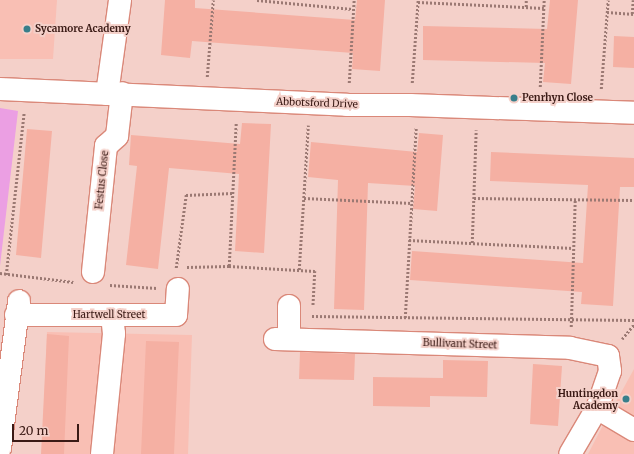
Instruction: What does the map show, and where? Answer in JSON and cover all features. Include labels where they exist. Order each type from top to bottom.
[{"type":"street","name":"Festus Close","points":[[93,272],[106,146],[117,136],[115,93],[120,0]]},
{"type":"street","name":"Abbotsford Drive","points":[[0,89],[206,96],[348,105],[414,105],[634,113]]},
{"type":"street","name":"Hartwell Street","points":[[0,448],[18,307],[112,314],[176,315],[178,289]]},
{"type":"street","name":"Bullivant Street","points":[[290,306],[282,339],[570,348],[608,356],[610,371],[597,408]]},
{"type":"street","points":[[102,454],[114,334],[112,314]]},
{"type":"street","points":[[570,454],[597,408],[634,430]]},
{"type":"path","points":[[206,96],[213,0]]},
{"type":"path","points":[[257,0],[306,6],[353,9]]},
{"type":"path","points":[[306,0],[306,6]]},
{"type":"path","points":[[348,105],[354,0]]},
{"type":"path","points":[[526,0],[526,7]]},
{"type":"path","points":[[539,109],[544,0]]},
{"type":"path","points":[[599,111],[608,0]]},
{"type":"path","points":[[607,12],[633,14],[633,0]]},
{"type":"path","points":[[403,343],[412,203],[418,1],[544,8]]},
{"type":"path","points":[[6,275],[27,91]]},
{"type":"path","points":[[228,266],[237,99]]},
{"type":"path","points":[[299,270],[310,103]]},
{"type":"path","points":[[472,243],[477,107]]},
{"type":"path","points":[[233,193],[186,195],[176,268],[228,266],[315,271],[312,316],[634,320]]},
{"type":"path","points":[[304,198],[412,203]]},
{"type":"path","points":[[474,198],[634,200]]},
{"type":"path","points":[[570,348],[575,200]]},
{"type":"path","points":[[410,240],[573,248]]},
{"type":"path","points":[[0,274],[42,280]]},
{"type":"shaded area","name":"Sycamore Academy","points":[[0,0],[57,0],[53,59],[0,59]]},
{"type":"shaded area","points":[[0,108],[18,111],[0,266]]},
{"type":"shaded area","points":[[47,332],[192,335],[188,454],[42,454]]},
{"type":"shaded area","name":"Huntingdon Academy","points":[[634,369],[634,454],[588,454],[601,429]]},
{"type":"building","points":[[165,0],[195,0],[195,8],[355,20],[357,0],[385,0],[380,71],[352,69],[353,53],[192,41],[190,58],[161,55]]},
{"type":"building","points":[[550,0],[578,0],[571,84],[543,82],[545,63],[423,60],[423,26],[547,29]]},
{"type":"building","points":[[614,36],[634,37],[634,68],[613,67]]},
{"type":"building","points":[[242,123],[271,124],[264,253],[235,251],[239,174],[169,168],[158,269],[126,265],[137,166],[129,165],[131,135],[240,144]]},
{"type":"building","points":[[27,129],[52,131],[41,258],[16,255]]},
{"type":"building","points":[[419,133],[443,135],[437,211],[413,209],[415,186],[368,183],[364,310],[334,309],[338,180],[308,177],[311,142],[417,152]]},
{"type":"building","points":[[491,152],[634,158],[634,187],[620,187],[613,306],[581,304],[582,292],[410,280],[412,251],[583,263],[588,185],[490,181]]},
{"type":"building","points":[[47,334],[69,336],[64,454],[41,454]]},
{"type":"building","points":[[146,341],[179,342],[174,454],[141,454]]},
{"type":"building","points":[[300,352],[355,354],[354,380],[299,379]]},
{"type":"building","points":[[443,360],[488,361],[487,397],[430,396],[430,407],[373,406],[373,377],[443,378]]},
{"type":"building","points":[[533,364],[562,366],[558,426],[530,424]]},
{"type":"place","name":"Sycamore Academy","points":[[27,29]]},
{"type":"place","name":"Penrhyn Close","points":[[514,98]]},
{"type":"place","name":"Huntingdon Academy","points":[[626,399]]}]
